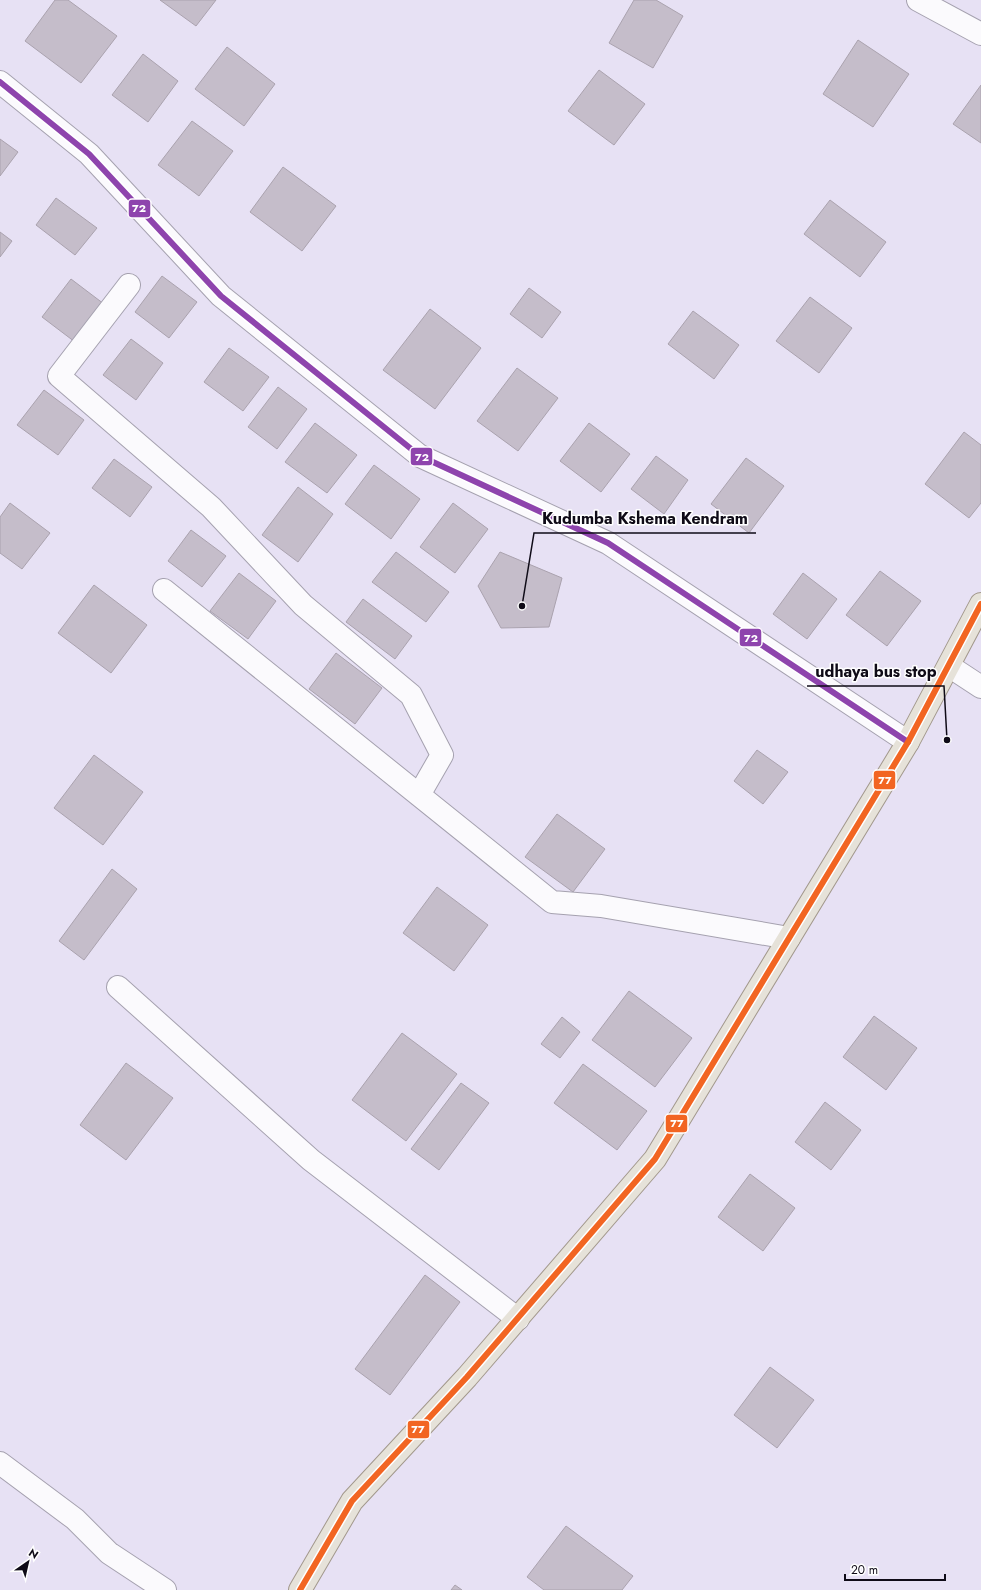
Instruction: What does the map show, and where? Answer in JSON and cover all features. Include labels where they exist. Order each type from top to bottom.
[{"type":"main road","points":[[300,1590],[352,1501],[467,1377],[655,1159],[908,742],[981,604]]},
{"type":"street","points":[[918,0],[981,34]]},
{"type":"street","points":[[0,82],[89,154],[221,296],[420,456],[608,543],[908,742]]},
{"type":"street","points":[[129,285],[59,376],[211,508],[303,605],[411,695],[442,755],[419,796]]},
{"type":"street","points":[[164,590],[552,902],[601,906],[789,938]]},
{"type":"street","points":[[949,666],[981,687]]},
{"type":"street","points":[[118,987],[311,1160],[518,1319]]},
{"type":"street","points":[[0,1463],[75,1519],[109,1553],[165,1590]]},
{"type":"building","points":[[55,0],[68,0],[117,36],[81,83],[25,41]]},
{"type":"building","points":[[160,0],[216,0],[196,26]]},
{"type":"building","points":[[634,0],[656,0],[683,16],[653,68],[609,43]]},
{"type":"building","points":[[858,40],[909,74],[873,127],[823,94]]},
{"type":"building","points":[[227,47],[275,84],[244,126],[195,89]]},
{"type":"building","points":[[143,54],[178,81],[148,122],[112,95]]},
{"type":"building","points":[[599,70],[645,104],[614,145],[568,111]]},
{"type":"building","points":[[981,85],[981,143],[953,124]]},
{"type":"building","points":[[192,121],[233,151],[199,196],[158,165]]},
{"type":"building","points":[[0,139],[18,152],[0,176]]},
{"type":"building","points":[[283,167],[336,206],[302,251],[250,212]]},
{"type":"building","points":[[56,198],[97,228],[75,255],[36,225]]},
{"type":"building","points":[[830,200],[886,242],[860,277],[804,234]]},
{"type":"building","points":[[0,232],[12,241],[0,257]]},
{"type":"building","points":[[162,276],[197,302],[169,338],[135,312]]},
{"type":"building","points":[[71,279],[104,304],[75,342],[42,317]]},
{"type":"building","points":[[529,288],[561,312],[542,338],[510,314]]},
{"type":"building","points":[[810,297],[852,328],[819,373],[776,341]]},
{"type":"building","points":[[430,309],[481,348],[435,409],[383,370]]},
{"type":"building","points":[[693,311],[739,345],[714,379],[668,344]]},
{"type":"building","points":[[131,339],[163,363],[136,400],[103,375]]},
{"type":"building","points":[[229,348],[269,377],[243,411],[204,382]]},
{"type":"building","points":[[517,368],[558,398],[518,451],[477,421]]},
{"type":"building","points":[[278,387],[307,409],[277,449],[248,427]]},
{"type":"building","points":[[44,390],[84,420],[58,455],[17,425]]},
{"type":"building","points":[[315,423],[357,455],[327,493],[285,462]]},
{"type":"building","points":[[589,423],[630,454],[601,492],[560,461]]},
{"type":"building","points":[[964,432],[981,445],[981,503],[969,518],[925,484]]},
{"type":"building","points":[[656,456],[688,480],[664,514],[631,489]]},
{"type":"building","points":[[746,458],[784,486],[749,533],[711,504]]},
{"type":"building","points":[[114,459],[152,487],[130,517],[92,488]]},
{"type":"building","points":[[374,465],[420,499],[391,539],[345,504]]},
{"type":"building","points":[[298,487],[333,514],[298,562],[262,535]]},
{"type":"building","points":[[10,503],[50,533],[22,569],[0,553],[0,517]]},
{"type":"building","points":[[453,503],[488,529],[455,573],[420,547]]},
{"type":"building","points":[[191,530],[226,556],[202,587],[168,561]]},
{"type":"building","points":[[396,552],[449,592],[426,622],[372,582]]},
{"type":"building","points":[[500,552],[562,578],[549,627],[501,628],[478,586]]},
{"type":"building","points":[[880,571],[921,601],[887,646],[846,615]]},
{"type":"building","points":[[239,573],[276,601],[248,639],[210,611]]},
{"type":"building","points":[[803,573],[837,599],[807,639],[773,614]]},
{"type":"building","points":[[94,585],[147,625],[111,673],[58,633]]},
{"type":"building","points":[[363,599],[412,636],[395,659],[346,622]]},
{"type":"building","points":[[336,653],[382,688],[355,724],[309,689]]},
{"type":"building","points":[[757,750],[788,772],[763,804],[734,781]]},
{"type":"building","points":[[94,755],[143,792],[103,845],[54,808]]},
{"type":"building","points":[[557,814],[605,849],[573,892],[525,857]]},
{"type":"building","points":[[112,869],[137,889],[84,960],[59,941]]},
{"type":"building","points":[[437,887],[488,925],[454,971],[403,933]]},
{"type":"building","points":[[629,991],[692,1038],[655,1087],[592,1040]]},
{"type":"building","points":[[874,1016],[917,1048],[886,1090],[843,1057]]},
{"type":"building","points":[[562,1017],[580,1032],[560,1058],[541,1044]]},
{"type":"building","points":[[402,1033],[457,1074],[406,1141],[352,1100]]},
{"type":"building","points":[[126,1063],[173,1098],[126,1160],[80,1125]]},
{"type":"building","points":[[583,1064],[647,1111],[617,1150],[554,1103]]},
{"type":"building","points":[[461,1083],[489,1103],[439,1170],[411,1149]]},
{"type":"building","points":[[825,1102],[861,1130],[831,1170],[795,1142]]},
{"type":"building","points":[[750,1174],[795,1208],[763,1251],[718,1217]]},
{"type":"building","points":[[425,1275],[460,1302],[390,1395],[355,1369]]},
{"type":"building","points":[[770,1367],[814,1400],[777,1448],[734,1415]]},
{"type":"building","points":[[566,1526],[633,1576],[622,1590],[544,1590],[527,1577]]},
{"type":"building","points":[[455,1585],[462,1590],[451,1590]]},
{"type":"transit line","name":"72","points":[[0,82],[89,154],[221,296],[420,456],[608,543],[908,742]]},
{"type":"transit line","name":"77","points":[[300,1590],[352,1501],[467,1377],[655,1159],[908,742],[981,604]]},
{"type":"place","name":"Kudumba Kshema Kendram","points":[[522,606]]},
{"type":"place","name":"udhaya bus stop","points":[[947,740]]}]
